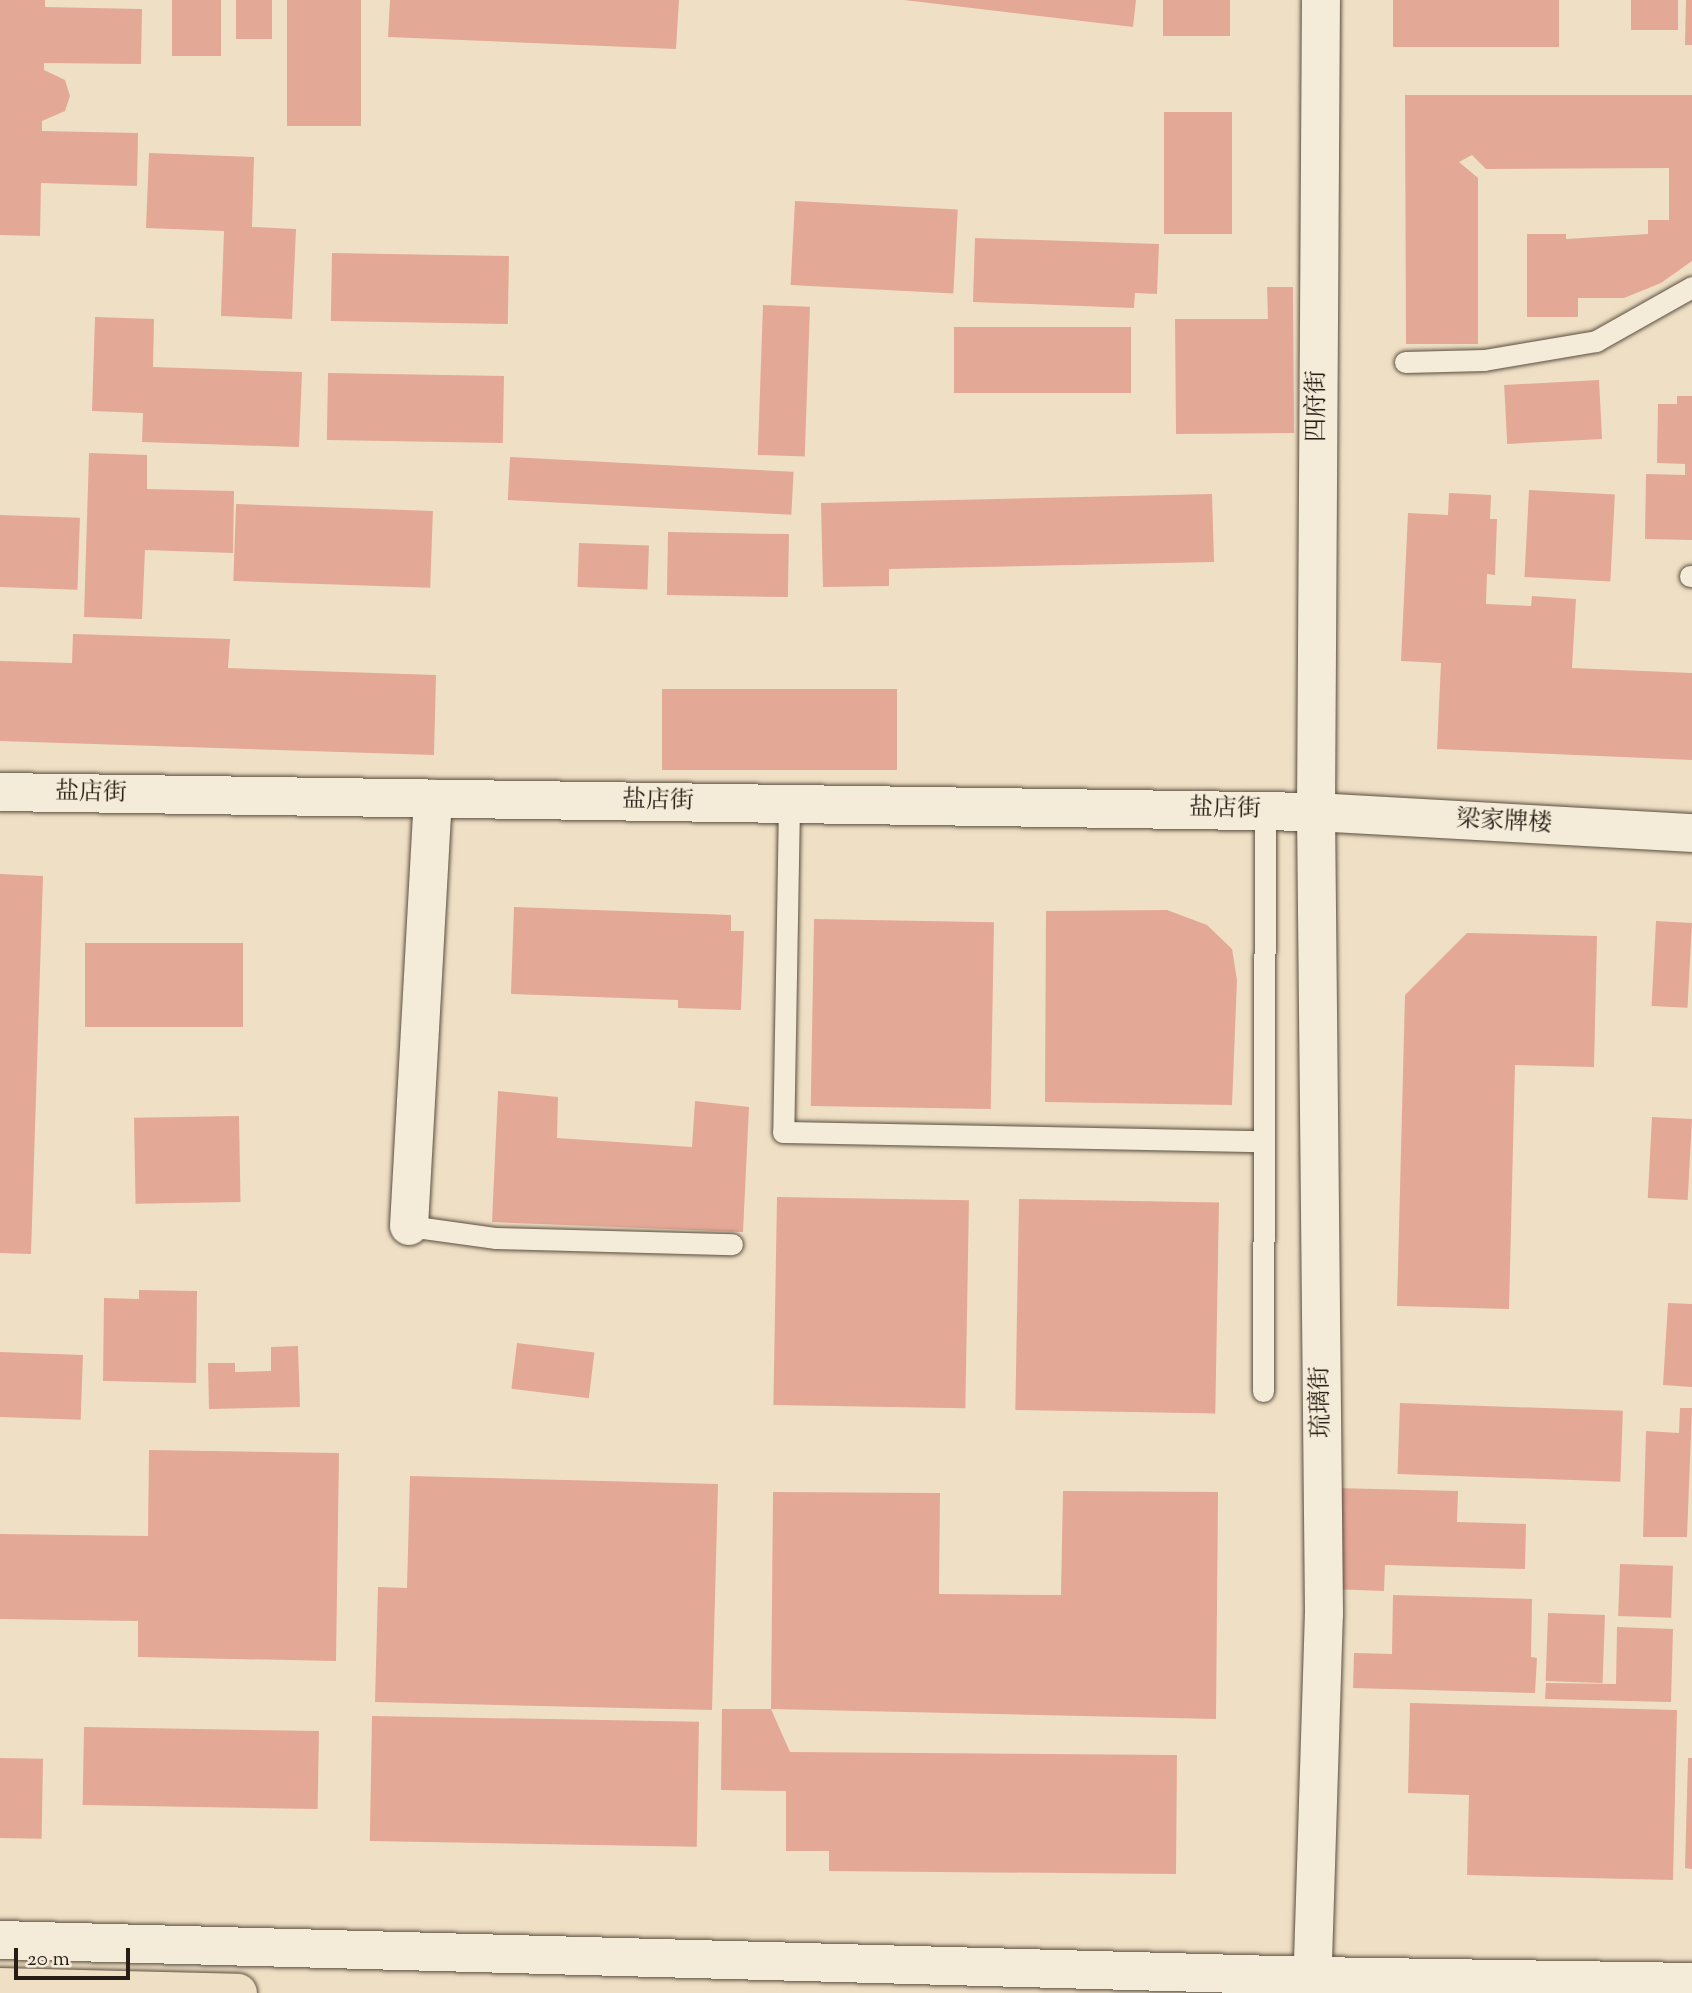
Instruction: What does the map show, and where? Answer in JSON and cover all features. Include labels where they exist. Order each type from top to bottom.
[{"type":"main road","points":[[0,1987],[237,1993]]},
{"type":"street","name":"四府街","points":[[1316,812],[1321,0]]},
{"type":"street","name":"盐店街","points":[[0,792],[1316,812]]},
{"type":"street","points":[[409,1226],[433,799]]},
{"type":"street","name":"梁家牌楼","points":[[1316,812],[1692,833]]},
{"type":"street","name":"琉璃街","points":[[1312,1985],[1324,1614],[1316,812]]},
{"type":"street","points":[[0,1940],[1312,1985],[1692,1982]]},
{"type":"lane","points":[[1405,362],[1485,360],[1596,341],[1692,287]]},
{"type":"lane","points":[[789,804],[783,1132],[1264,1141]]},
{"type":"lane","points":[[1263,1391],[1265,811]]},
{"type":"lane","points":[[409,1226],[496,1238],[732,1244]]},
{"type":"building","points":[[0,0],[45,0],[45,7],[142,9],[141,64],[44,63],[44,70],[65,80],[70,96],[65,111],[42,121],[42,131],[138,133],[137,186],[41,183],[40,236],[0,235]]},
{"type":"building","points":[[172,0],[221,0],[221,56],[172,56]]},
{"type":"building","points":[[236,0],[272,0],[272,39],[236,39]]},
{"type":"building","points":[[287,0],[361,0],[361,126],[287,126]]},
{"type":"building","points":[[390,0],[679,0],[676,49],[388,37]]},
{"type":"building","points":[[904,0],[1136,0],[1133,27]]},
{"type":"building","points":[[1163,0],[1230,0],[1230,36],[1163,36]]},
{"type":"building","points":[[1393,0],[1559,0],[1559,47],[1393,47]]},
{"type":"building","points":[[1631,0],[1678,0],[1678,30],[1631,30]]},
{"type":"building","points":[[1686,0],[1692,0],[1692,45],[1685,45]]},
{"type":"building","points":[[1405,95],[1692,95],[1692,261],[1661,283],[1624,298],[1578,298],[1578,317],[1527,317],[1527,234],[1566,234],[1566,239],[1648,234],[1648,220],[1669,220],[1669,168],[1486,169],[1472,155],[1459,162],[1478,178],[1478,344],[1406,344]]},
{"type":"building","points":[[1164,112],[1232,112],[1232,234],[1164,234]]},
{"type":"building","points":[[149,153],[254,157],[252,227],[296,229],[292,319],[221,316],[224,231],[146,228]]},
{"type":"building","points":[[795,201],[958,210],[953,293],[791,285]]},
{"type":"building","points":[[975,238],[1159,244],[1157,294],[1135,293],[1134,308],[973,302]]},
{"type":"building","points":[[332,253],[509,256],[508,324],[331,321]]},
{"type":"building","points":[[1267,287],[1293,287],[1294,433],[1176,434],[1175,319],[1268,319]]},
{"type":"building","points":[[763,305],[810,307],[805,457],[758,455]]},
{"type":"building","points":[[95,317],[154,319],[153,367],[302,372],[299,447],[142,442],[143,413],[92,411]]},
{"type":"building","points":[[954,327],[1131,327],[1131,393],[954,393]]},
{"type":"building","points":[[328,373],[504,376],[503,443],[327,440]]},
{"type":"building","points":[[1599,380],[1602,439],[1507,444],[1504,385]]},
{"type":"building","points":[[1677,396],[1692,396],[1692,540],[1645,539],[1646,474],[1685,475],[1685,464],[1657,463],[1658,404],[1677,404]]},
{"type":"building","points":[[89,453],[147,455],[147,489],[234,491],[233,553],[145,550],[142,619],[84,617]]},
{"type":"building","points":[[510,457],[794,472],[791,515],[508,500]]},
{"type":"building","points":[[1529,490],[1615,495],[1610,581],[1524,577]]},
{"type":"building","points":[[1449,493],[1491,495],[1490,519],[1497,519],[1495,575],[1487,574],[1486,604],[1531,606],[1532,596],[1576,599],[1572,668],[1692,673],[1692,760],[1437,749],[1441,663],[1401,661],[1408,513],[1448,515]]},
{"type":"building","points":[[1212,494],[1214,562],[889,569],[889,586],[823,587],[821,503]]},
{"type":"building","points":[[236,504],[433,511],[430,588],[233,581]]},
{"type":"building","points":[[0,515],[80,518],[77,590],[0,587]]},
{"type":"building","points":[[668,532],[789,534],[788,597],[667,595]]},
{"type":"building","points":[[579,543],[649,545],[647,589],[577,587]]},
{"type":"building","points":[[73,634],[230,639],[228,668],[436,675],[434,755],[0,741],[0,661],[72,663]]},
{"type":"building","points":[[662,689],[897,689],[897,770],[662,770]]},
{"type":"building","points":[[0,874],[43,876],[31,1254],[0,1253]]},
{"type":"building","points":[[514,907],[731,915],[731,931],[744,931],[741,1010],[678,1008],[678,1000],[511,994]]},
{"type":"building","points":[[1167,910],[1207,925],[1232,949],[1237,980],[1232,1105],[1045,1102],[1046,911]]},
{"type":"building","points":[[814,919],[994,922],[991,1109],[811,1106]]},
{"type":"building","points":[[1656,921],[1692,923],[1688,1008],[1652,1006]]},
{"type":"building","points":[[1467,933],[1597,936],[1594,1067],[1515,1065],[1509,1309],[1397,1306],[1405,995]]},
{"type":"building","points":[[85,943],[243,943],[243,1027],[85,1027]]},
{"type":"building","points":[[498,1091],[558,1097],[557,1138],[692,1147],[695,1101],[749,1107],[743,1232],[492,1222]]},
{"type":"building","points":[[239,1116],[241,1202],[136,1204],[134,1118]]},
{"type":"building","points":[[1652,1117],[1692,1119],[1688,1200],[1648,1198]]},
{"type":"building","points":[[777,1197],[969,1200],[965,1408],[773,1405]]},
{"type":"building","points":[[1019,1199],[1219,1202],[1215,1413],[1015,1410]]},
{"type":"building","points":[[139,1290],[197,1291],[196,1383],[103,1381],[104,1298],[139,1299]]},
{"type":"building","points":[[1668,1303],[1692,1304],[1692,1387],[1663,1385]]},
{"type":"building","points":[[517,1343],[594,1353],[589,1398],[511,1389]]},
{"type":"building","points":[[298,1346],[300,1407],[209,1409],[208,1363],[235,1363],[235,1372],[271,1371],[271,1347]]},
{"type":"building","points":[[0,1352],[83,1355],[81,1420],[0,1417]]},
{"type":"building","points":[[1400,1403],[1623,1411],[1620,1482],[1398,1474]]},
{"type":"building","points":[[1680,1408],[1692,1408],[1687,1537],[1643,1537],[1646,1431],[1679,1433]]},
{"type":"building","points":[[149,1450],[339,1453],[336,1661],[138,1657],[138,1621],[0,1619],[0,1534],[148,1536]]},
{"type":"building","points":[[410,1476],[718,1484],[712,1710],[375,1702],[378,1587],[407,1588]]},
{"type":"building","points":[[1334,1488],[1458,1491],[1457,1522],[1526,1524],[1525,1569],[1385,1565],[1384,1591],[1331,1589]]},
{"type":"building","points":[[1063,1491],[1218,1492],[1216,1719],[771,1709],[773,1492],[940,1493],[939,1594],[1061,1595]]},
{"type":"building","points":[[1620,1564],[1673,1566],[1671,1618],[1618,1616]]},
{"type":"building","points":[[1393,1595],[1532,1599],[1531,1657],[1537,1658],[1535,1693],[1353,1688],[1354,1653],[1392,1654]]},
{"type":"building","points":[[1548,1613],[1605,1615],[1603,1683],[1546,1681]]},
{"type":"building","points":[[1617,1627],[1673,1629],[1671,1702],[1545,1699],[1546,1683],[1616,1684]]},
{"type":"building","points":[[1410,1703],[1677,1710],[1673,1880],[1467,1875],[1469,1795],[1408,1793]]},
{"type":"building","points":[[722,1709],[771,1709],[790,1752],[1177,1755],[1176,1874],[829,1871],[829,1851],[786,1851],[786,1791],[721,1790]]},
{"type":"building","points":[[372,1716],[699,1722],[697,1847],[370,1841]]},
{"type":"building","points":[[84,1727],[319,1731],[318,1809],[83,1805]]},
{"type":"building","points":[[0,1758],[43,1759],[42,1839],[0,1838]]},
{"type":"building","points":[[1688,1758],[1692,1758],[1692,1869],[1685,1868]]}]
